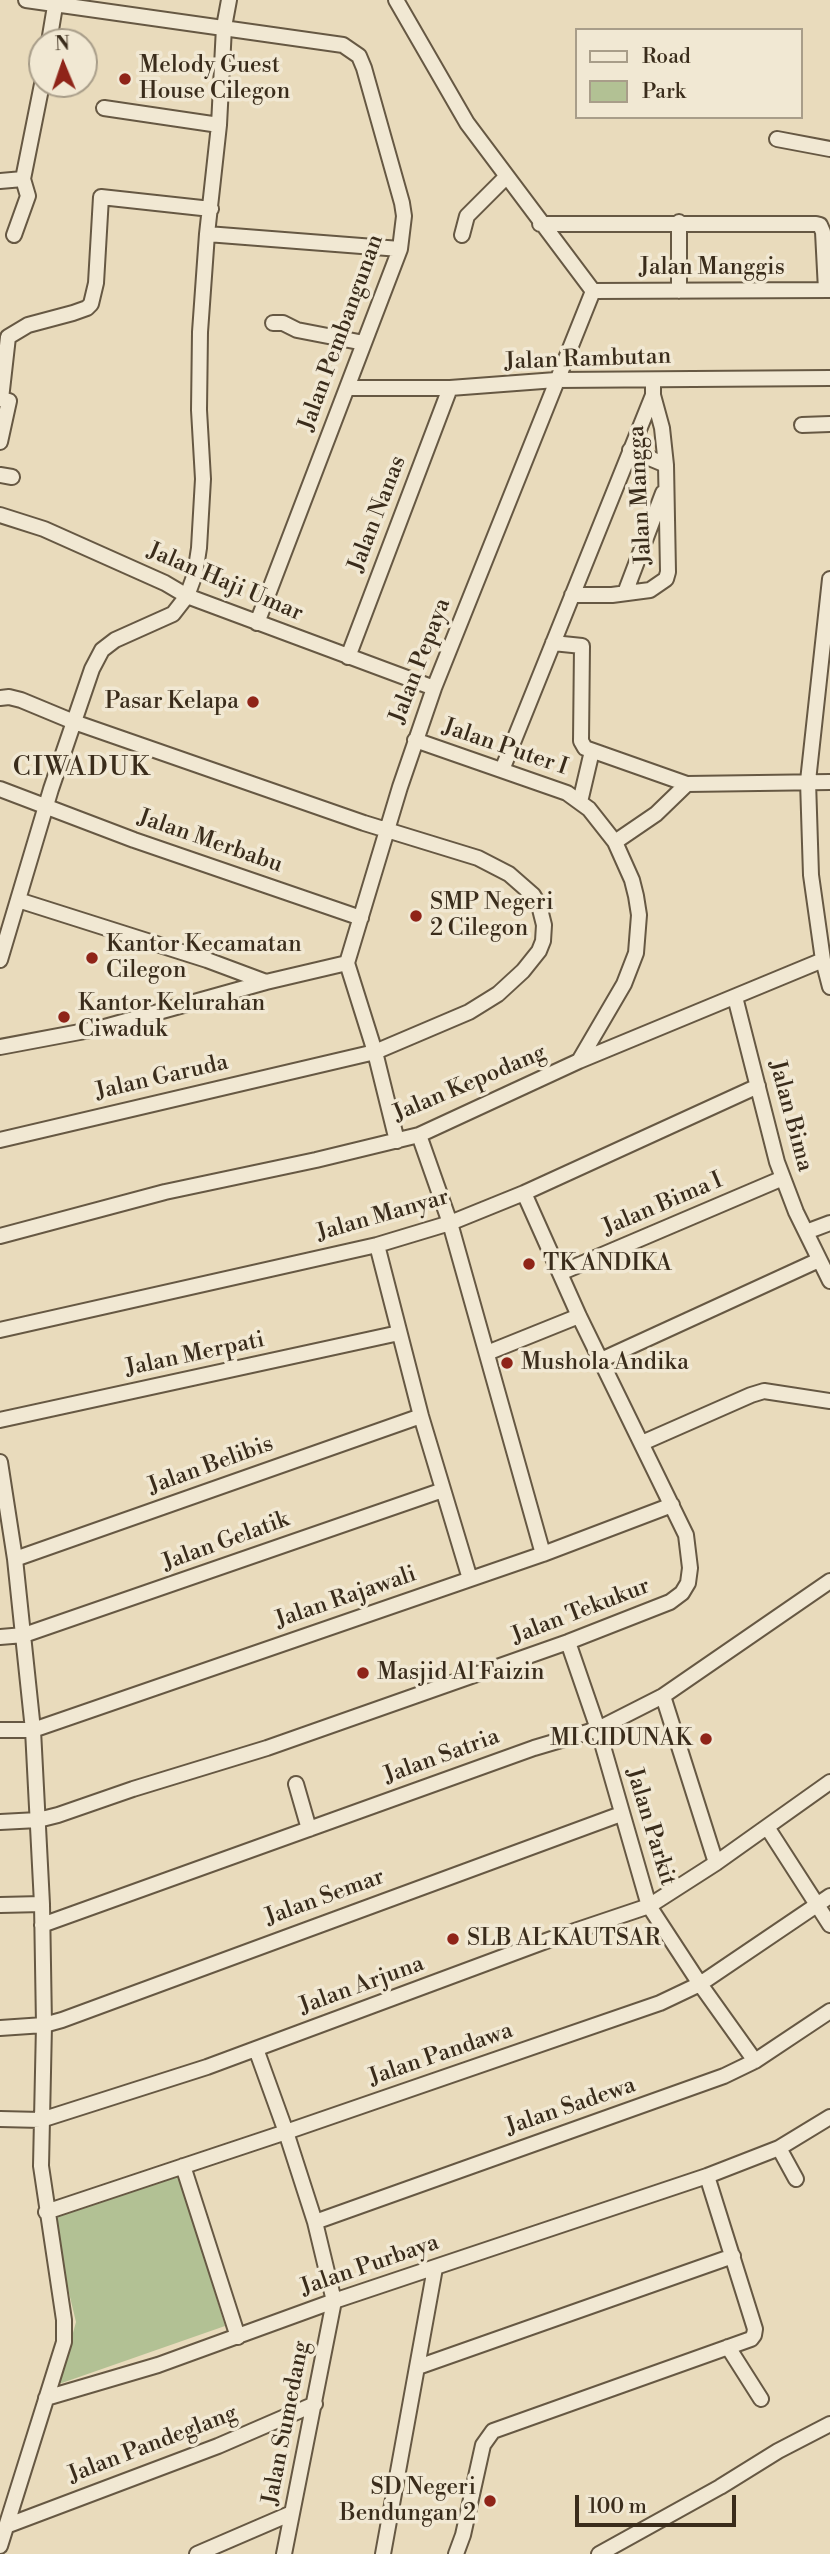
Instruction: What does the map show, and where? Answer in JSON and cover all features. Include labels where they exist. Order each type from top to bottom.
[{"type":"street","name":"Jalan Pembangunan","points":[[26,0],[343,45],[354,50],[359,56],[402,203],[404,216],[400,249],[257,623]]},
{"type":"street","points":[[0,960],[46,806],[92,669],[102,650],[115,640],[173,614],[187,596],[195,574],[203,479],[199,410],[200,332],[219,125],[224,27],[229,0]]},
{"type":"street","points":[[396,0],[467,124],[593,292]]},
{"type":"street","points":[[52,28],[56,3]]},
{"type":"street","points":[[14,234],[28,196],[23,179],[39,98]]},
{"type":"street","points":[[104,108],[219,125]]},
{"type":"street","points":[[777,139],[830,149]]},
{"type":"street","points":[[462,235],[467,216],[506,177]]},
{"type":"street","points":[[0,181],[23,179]]},
{"type":"street","points":[[0,442],[9,401],[1,399],[8,337],[28,324],[87,308],[94,300],[101,197],[211,209]]},
{"type":"street","points":[[540,224],[679,222],[820,225],[823,232],[828,290]]},
{"type":"street","points":[[679,222],[679,291]]},
{"type":"street","points":[[207,234],[400,249]]},
{"type":"street","name":"Jalan Manggis","points":[[593,292],[828,290]]},
{"type":"street","name":"Jalan Pepaya","points":[[347,963],[415,740],[434,688],[593,292]]},
{"type":"street","points":[[273,323],[283,323],[297,330],[364,343]]},
{"type":"street","name":"Jalan Rambutan","points":[[348,388],[450,388],[556,380],[830,378]]},
{"type":"street","points":[[502,770],[653,396],[653,380]]},
{"type":"street","name":"Jalan Nanas","points":[[348,657],[450,388]]},
{"type":"street","name":"Jalan Mangga","points":[[572,595],[650,590],[666,579],[669,540],[666,465],[662,428],[653,396]]},
{"type":"street","points":[[802,425],[830,424]]},
{"type":"street","points":[[630,450],[666,465]]},
{"type":"street","points":[[625,593],[665,489]]},
{"type":"street","name":"Jalan Haji Umar","points":[[0,515],[44,529],[165,583],[187,596],[434,688]]},
{"type":"street","points":[[830,579],[808,782],[809,852],[823,960],[830,987]]},
{"type":"street","points":[[553,643],[582,645],[581,745],[592,751],[687,784],[830,782]]},
{"type":"street","name":"Jalan Garuda","points":[[0,698],[21,700],[74,722],[364,823],[478,858],[509,874],[533,895],[543,916],[544,933],[539,951],[523,971],[486,1003],[375,1052],[0,1140]]},
{"type":"street","name":"Jalan Puter I","points":[[415,740],[548,785],[580,802],[596,817],[615,842],[636,896],[639,915],[636,953],[624,984],[579,1061]]},
{"type":"street","points":[[580,802],[592,751]]},
{"type":"street","points":[[615,842],[656,814],[687,784]]},
{"type":"street","name":"Jalan Merbabu","points":[[0,789],[134,840],[361,918]]},
{"type":"street","points":[[19,900],[266,982]]},
{"type":"street","name":"Jalan Kepodang","points":[[0,1236],[165,1192],[419,1135],[579,1061],[823,960]]},
{"type":"street","points":[[0,1047],[101,1028],[266,982],[347,963],[375,1052],[397,1141]]},
{"type":"street","name":"Jalan Bima","points":[[735,997],[766,1123],[783,1178],[830,1281]]},
{"type":"street","name":"Jalan Manyar","points":[[0,1330],[377,1245],[450,1223],[524,1193],[758,1086]]},
{"type":"street","points":[[419,1135],[450,1223],[543,1554]]},
{"type":"street","name":"Jalan Bima I","points":[[560,1273],[783,1178]]},
{"type":"street","name":"Jalan Tekukur","points":[[0,1822],[38,1820],[267,1748],[568,1642],[670,1602],[682,1592],[688,1583],[689,1548],[686,1535],[579,1316],[524,1193]]},
{"type":"street","points":[[806,1232],[830,1223]]},
{"type":"street","points":[[377,1245],[421,1416],[470,1579]]},
{"type":"street","points":[[601,1360],[819,1260]]},
{"type":"street","points":[[487,1353],[579,1316]]},
{"type":"street","name":"Jalan Merpati","points":[[0,1420],[399,1332]]},
{"type":"street","points":[[642,1443],[764,1391],[830,1401]]},
{"type":"street","name":"Jalan Belibis","points":[[10,1552],[421,1416]]},
{"type":"street","points":[[0,1462],[10,1552],[24,1635],[33,1730],[42,1904],[44,2025],[41,2166],[64,2342],[0,2546]]},
{"type":"street","name":"Jalan Gelatik","points":[[0,1637],[24,1635],[443,1490]]},
{"type":"street","name":"Jalan Rajawali","points":[[0,1730],[33,1730],[543,1554],[671,1505]]},
{"type":"street","name":"Jalan Satria","points":[[42,1925],[534,1748],[597,1729],[663,1696],[830,1581]]},
{"type":"street","name":"Jalan Parkit","points":[[568,1642],[597,1729],[649,1906],[755,2061]]},
{"type":"street","points":[[663,1696],[716,1863]]},
{"type":"street","name":"Jalan Arjuna","points":[[0,2119],[41,2120],[256,2049],[554,1938],[649,1906],[716,1863],[830,1782]]},
{"type":"street","points":[[296,1784],[309,1829]]},
{"type":"street","name":"Jalan Semar","points":[[0,2028],[44,2025],[621,1814]]},
{"type":"street","points":[[767,1827],[830,1925]]},
{"type":"street","name":"Jalan Pandawa","points":[[46,2212],[660,2003],[700,1984],[830,1896]]},
{"type":"street","points":[[0,1905],[42,1904]]},
{"type":"street","name":"Jalan Sadewa","points":[[315,2222],[692,2089],[755,2061],[830,2011]]},
{"type":"street","points":[[256,2049],[315,2222],[334,2301]]},
{"type":"street","name":"Jalan Purbaya","points":[[46,2398],[158,2364],[334,2301],[707,2176],[779,2148],[830,2117]]},
{"type":"street","points":[[779,2148],[796,2179]]},
{"type":"street","points":[[183,2166],[238,2337]]},
{"type":"street","points":[[456,2554],[463,2536],[483,2445],[493,2431],[751,2339],[754,2329],[707,2176]]},
{"type":"street","points":[[418,2367],[733,2256]]},
{"type":"street","points":[[383,2554],[435,2268]]},
{"type":"street","name":"Jalan Sumedang","points":[[284,2554],[316,2404],[334,2301]]},
{"type":"street","points":[[728,2347],[761,2399]]},
{"type":"street","name":"Jalan Pandeglang","points":[[6,2526],[218,2446],[316,2404]]},
{"type":"street","points":[[599,2554],[830,2424]]},
{"type":"street","points":[[197,2554],[292,2513]]},
{"type":"green space","points":[[178,2174],[225,2326],[59,2384],[76,2322],[51,2218]]},
{"type":"place","name":"Melody Guest House Cilegon","points":[[125,79]]},
{"type":"place","name":"Pasar Kelapa","points":[[253,702]]},
{"type":"place","name":"SMP Negeri 2 Cilegon","points":[[416,916]]},
{"type":"place","name":"Kantor Kecamatan Cilegon","points":[[92,958]]},
{"type":"place","name":"Kantor Kelurahan Ciwaduk","points":[[64,1017]]},
{"type":"place","name":"TK ANDIKA","points":[[529,1264]]},
{"type":"place","name":"Mushola Andika","points":[[507,1363]]},
{"type":"place","name":"Masjid Al Faizin","points":[[363,1673]]},
{"type":"place","name":"MI CIDUNAK","points":[[706,1739]]},
{"type":"place","name":"SLB AL KAUTSAR","points":[[453,1939]]},
{"type":"place","name":"SD Negeri Bendungan 2","points":[[490,2501]]},
{"type":"district","name":"CIWADUK","points":[[82,769]]}]
